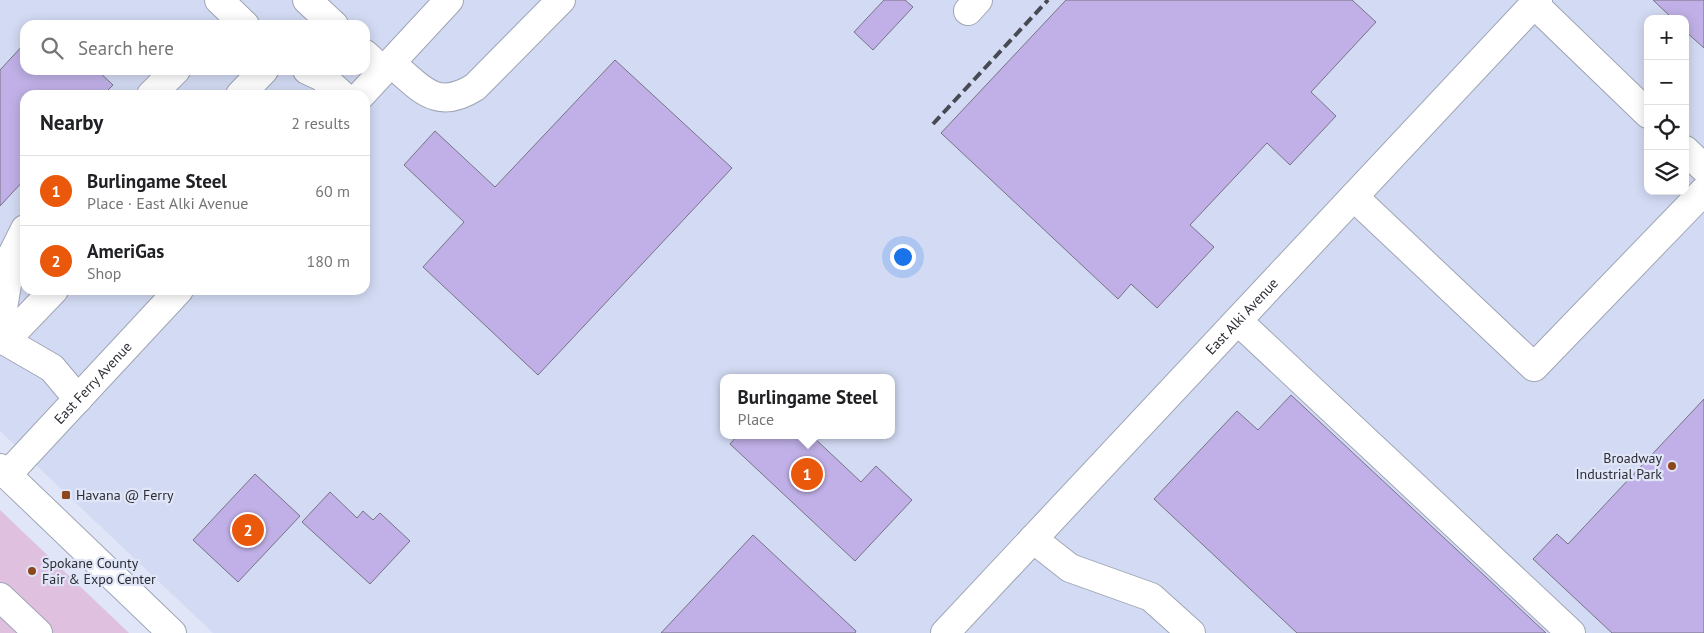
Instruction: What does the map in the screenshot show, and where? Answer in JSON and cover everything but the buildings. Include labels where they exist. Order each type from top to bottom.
[{"type":"street","points":[[308,0],[329,20]]},
{"type":"street","points":[[364,90],[380,62],[449,0]]},
{"type":"street","points":[[380,62],[422,89],[439,97],[448,99],[462,95],[475,87],[561,0]]},
{"type":"street","points":[[1536,2],[1644,110]]},
{"type":"street","name":"East Alki Avenue","points":[[945,633],[1536,2]]},
{"type":"street","points":[[156,90],[171,75]]},
{"type":"street","points":[[245,90],[259,75]]},
{"type":"street","points":[[317,75],[336,90]]},
{"type":"street","points":[[1689,154],[1704,168]]},
{"type":"street","points":[[1354,197],[1534,367],[1704,191]]},
{"type":"street","points":[[2,335],[12,255],[20,239]]},
{"type":"street","points":[[2,335],[48,295]]},
{"type":"street","name":"East Ferry Avenue","points":[[4,471],[78,399],[174,295]]},
{"type":"street","points":[[1238,320],[1571,633]]},
{"type":"street","points":[[2,335],[52,368],[78,399]]},
{"type":"street","points":[[4,471],[172,633]]},
{"type":"street","points":[[1033,539],[1070,568],[1151,597],[1191,633]]},
{"type":"street","points":[[0,597],[38,633]]},
{"type":"shaded area","points":[[0,0],[1704,0],[1704,633],[213,633],[0,431]]},
{"type":"shaded area","name":"Spokane County Fair & Expo Center","points":[[0,510],[129,633],[0,633]]},
{"type":"railway","points":[[933,124],[1048,0]]},
{"type":"place","name":"Broadway Industrial Park","points":[[1672,466]]},
{"type":"place","name":"Burlingame Steel","points":[[807,474]]},
{"type":"place","name":"Havana @ Ferry","points":[[66,495]]},
{"type":"place","name":"AmeriGas","points":[[248,530]]},
{"type":"place","name":"Spokane County Fair & Expo Center","points":[[32,571]]}]
